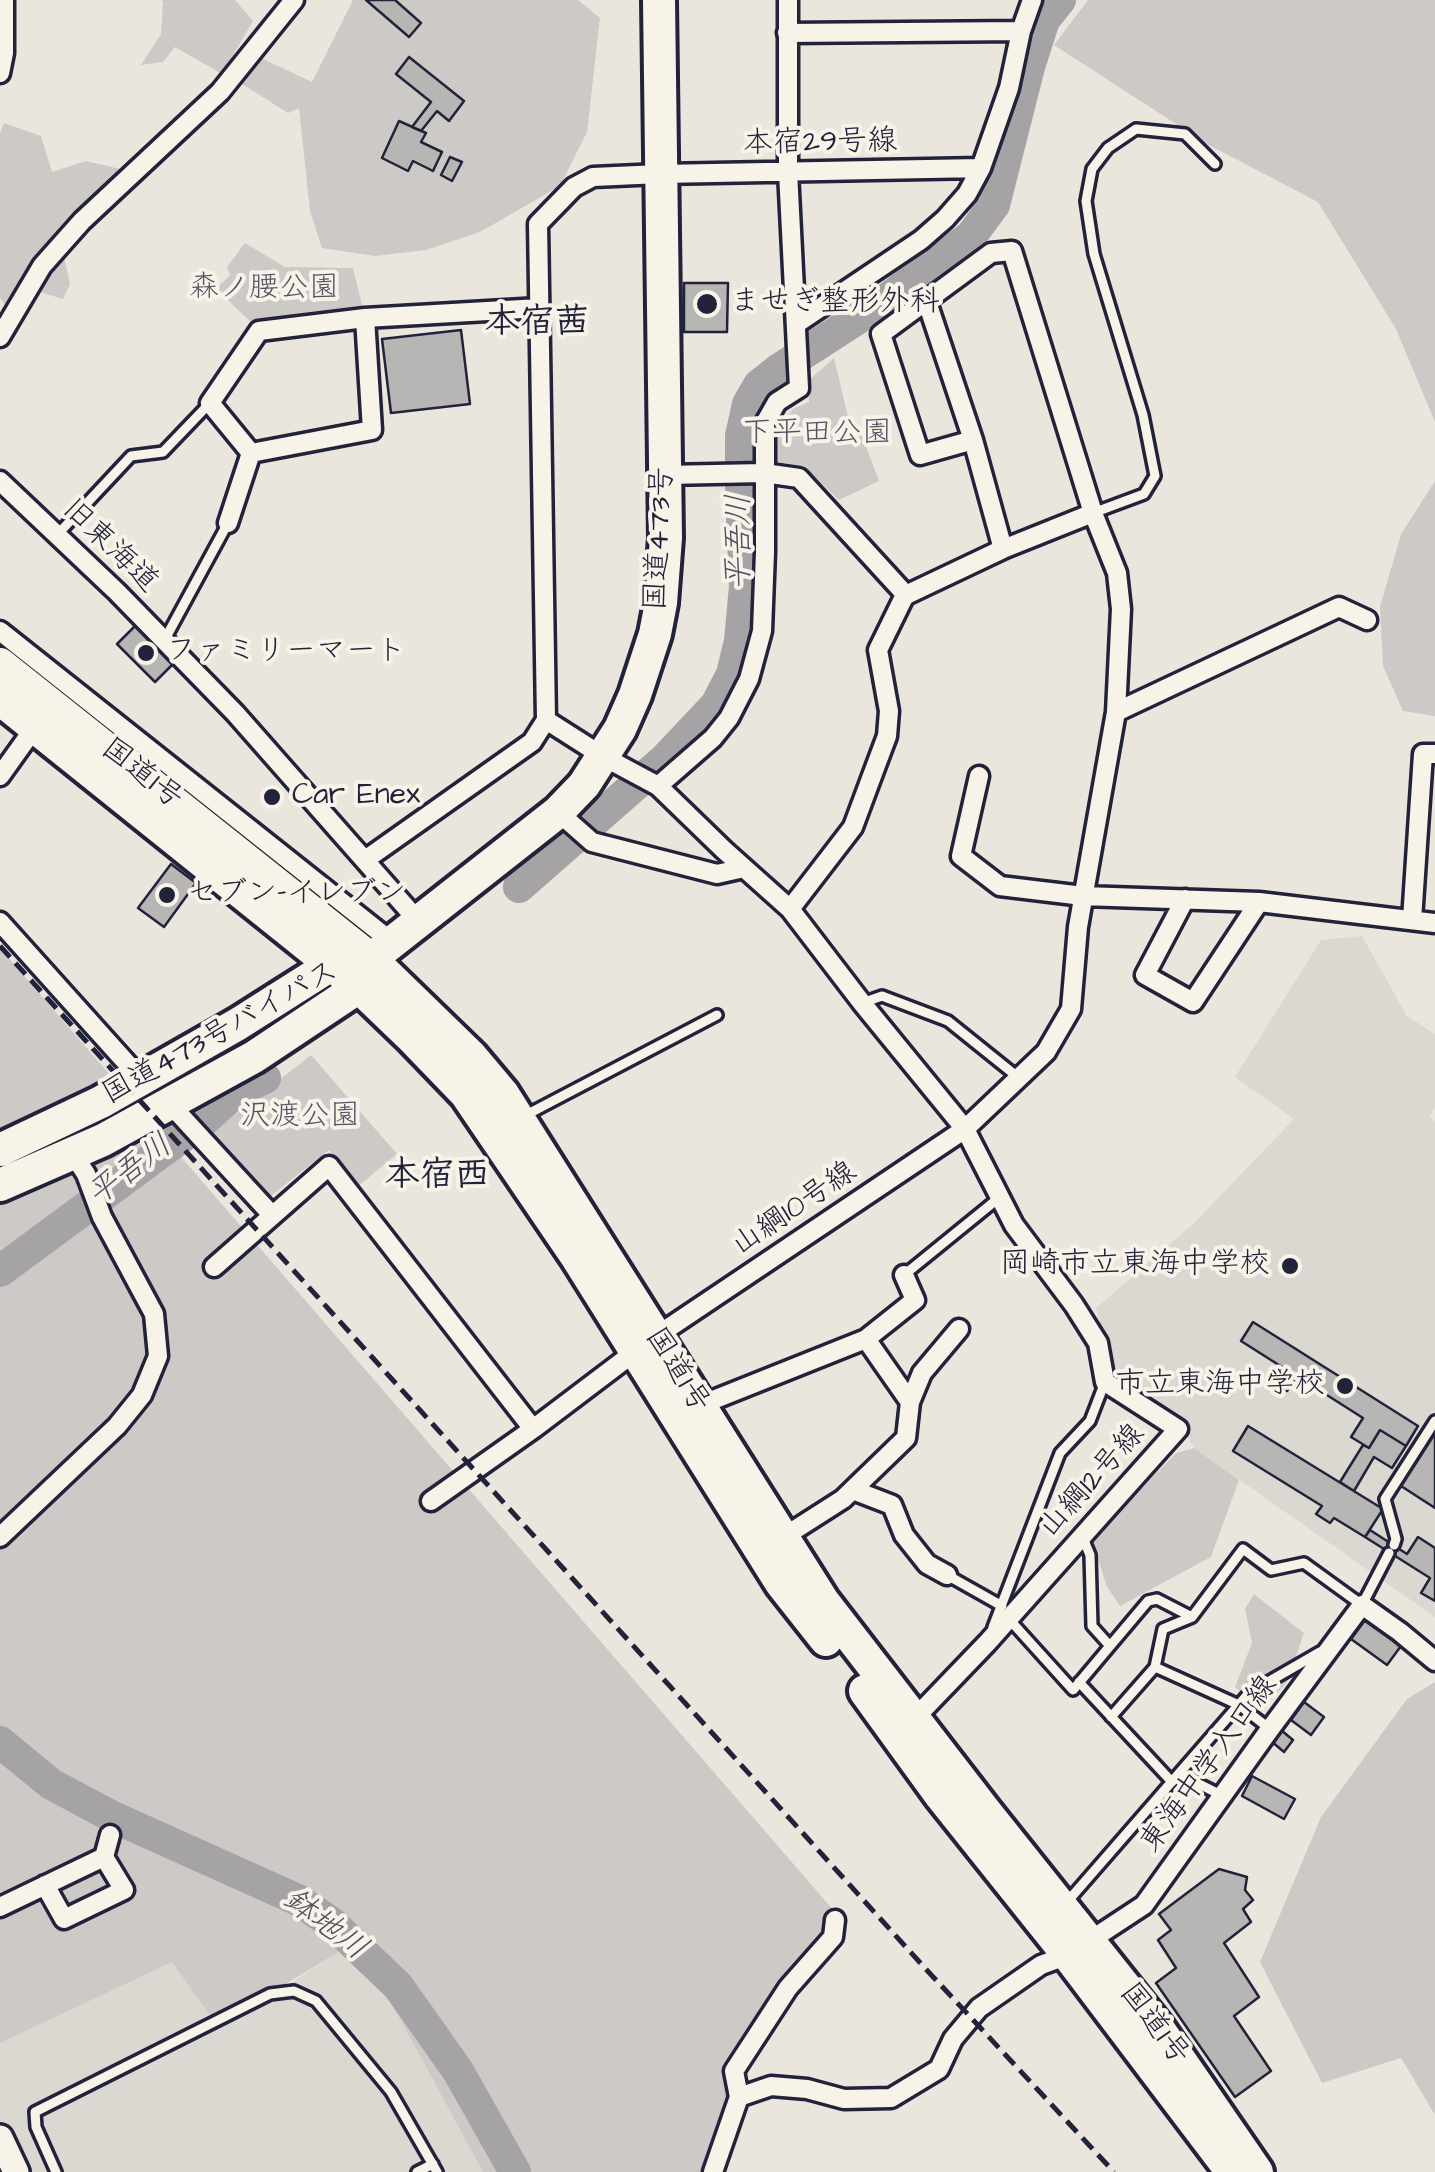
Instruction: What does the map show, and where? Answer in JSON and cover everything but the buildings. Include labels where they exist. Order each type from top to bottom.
[{"type":"highway","name":"国道473号","points":[[374,963],[419,922],[558,812],[584,785],[620,729],[655,634],[664,574],[665,475],[659,0]]},
{"type":"highway","name":"国道1号","points":[[0,664],[374,963],[470,1056],[503,1094],[588,1225],[645,1344],[781,1583],[941,1796],[1078,1948],[1158,2028],[1256,2172]]},
{"type":"highway","name":"国道1号","points":[[0,700],[331,965]]},
{"type":"highway","name":"国道1号","points":[[374,963],[412,1037],[466,1094],[576,1256],[698,1406],[823,1601],[1062,1908],[1078,1948],[1232,2172]]},
{"type":"highway","name":"国道473号バイパス","points":[[3,1143],[101,1102],[238,1024],[331,965],[374,963]]},
{"type":"highway","name":"国道473号バイパス","points":[[0,1185],[80,1164],[254,1057],[374,963]]},
{"type":"street","points":[[0,72],[4,0]]},
{"type":"street","points":[[658,786],[729,718],[749,679],[762,631],[765,423],[777,402],[799,388],[788,172],[788,0]]},
{"type":"street","points":[[796,331],[921,240],[967,194],[981,168],[1008,88],[1032,0]]},
{"type":"street","points":[[2,326],[55,251],[108,195],[220,92],[293,1]]},
{"type":"street","points":[[787,32],[1021,31]]},
{"type":"street","name":"本宿29号線","points":[[540,308],[538,224],[574,187],[593,178],[981,168]]},
{"type":"street","points":[[973,440],[920,455],[882,334],[991,253],[1012,251],[1092,513],[1117,574],[1121,608],[1116,712],[1084,896]]},
{"type":"street","points":[[926,299],[973,440],[1003,549]]},
{"type":"street","points":[[251,454],[210,403],[259,331],[365,318],[540,308],[546,720],[532,742],[365,860]]},
{"type":"street","points":[[251,454],[372,430],[365,318]]},
{"type":"street","points":[[228,523],[251,454]]},
{"type":"street","points":[[665,475],[764,473],[800,478],[906,595]]},
{"type":"street","name":"旧東海道","points":[[0,481],[118,592],[235,714],[419,922]]},
{"type":"street","points":[[790,908],[854,826],[886,736],[889,712],[878,650],[906,595],[1092,513]]},
{"type":"street","points":[[1116,712],[1338,607],[1367,620]]},
{"type":"street","points":[[0,631],[266,842],[374,963]]},
{"type":"street","name":"山綱12号線","points":[[546,720],[658,786],[790,908],[862,1004],[965,1129],[1014,1226],[1098,1343],[1105,1382],[1178,1429],[1082,1536],[1005,1612],[987,1643],[914,1719]]},
{"type":"street","points":[[0,776],[35,727]]},
{"type":"street","points":[[102,744],[135,738]]},
{"type":"street","points":[[1412,920],[1422,754],[1435,754]]},
{"type":"street","points":[[980,776],[961,856],[1000,886],[1084,896],[1260,902],[1435,924]]},
{"type":"street","points":[[558,812],[592,842],[717,874],[744,868]]},
{"type":"street","points":[[266,842],[271,879]]},
{"type":"street","name":"山綱10号線","points":[[431,1501],[645,1344],[965,1129],[1046,1052],[1071,1009],[1084,896]]},
{"type":"street","points":[[1185,899],[1145,975],[1193,1002],[1260,902]]},
{"type":"street","points":[[0,922],[140,1079]]},
{"type":"street","points":[[174,1108],[272,1214]]},
{"type":"street","points":[[0,1537],[117,1426],[142,1395],[158,1356],[154,1314],[102,1217],[80,1164]]},
{"type":"street","points":[[214,1267],[329,1166],[533,1429]]},
{"type":"street","points":[[698,1406],[866,1339],[915,1300],[904,1275]]},
{"type":"street","points":[[782,1538],[844,1499],[906,1438],[910,1402],[922,1372],[959,1329]]},
{"type":"street","points":[[866,1339],[910,1402]]},
{"type":"street","points":[[852,1490],[892,1504],[904,1535],[927,1564],[947,1574]]},
{"type":"street","points":[[1362,1605],[1435,1661]]},
{"type":"street","name":"東海中学入口線","points":[[739,2097],[771,2086],[806,2088],[844,2099],[891,2098],[939,2070],[954,2039],[979,2008],[1041,1965],[1078,1948],[1144,1906],[1362,1605]]},
{"type":"street","points":[[45,1885],[64,1920],[124,1890],[104,1856],[110,1835]]},
{"type":"street","points":[[0,1906],[104,1856]]},
{"type":"street","points":[[712,2172],[739,2097],[734,2071],[788,1988],[833,1937],[835,1920]]},
{"type":"street","points":[[0,2138],[16,2172]]},
{"type":"lane","points":[[1092,513],[1144,494],[1155,476],[1143,415],[1094,254],[1086,201],[1092,169],[1108,148],[1136,128],[1184,134],[1215,164]]},
{"type":"lane","points":[[58,535],[132,456],[163,452],[210,403]]},
{"type":"lane","points":[[164,641],[228,523]]},
{"type":"lane","points":[[862,1004],[882,996],[948,1021],[1019,1078]]},
{"type":"lane","points":[[519,1119],[718,1015]]},
{"type":"lane","points":[[904,1275],[1000,1197]]},
{"type":"lane","points":[[1005,1612],[1060,1453],[1090,1421],[1105,1382]]},
{"type":"lane","points":[[1112,1717],[1155,1668],[1163,1629],[1192,1617],[1243,1549],[1272,1570],[1304,1562],[1362,1605],[1396,1539],[1385,1499],[1435,1421]]},
{"type":"lane","points":[[1082,1536],[1090,1555],[1092,1626],[1110,1646]]},
{"type":"lane","points":[[947,1574],[1005,1612],[1074,1690],[1148,1601],[1158,1600],[1192,1617]]},
{"type":"lane","points":[[1062,1908],[1249,1693],[1332,1645]]},
{"type":"lane","points":[[1155,1668],[1239,1705],[1270,1729]]},
{"type":"lane","points":[[1080,1682],[1175,1778],[1222,1796]]},
{"type":"lane","points":[[56,2172],[36,2127],[35,2112],[270,1994],[294,1991],[316,2001],[391,2092],[435,2168],[417,2172]]},
{"type":"shaded area","name":"岡崎市立東海中学校","points":[[1362,936],[1407,1016],[1435,1034],[1435,1106],[1430,1117],[1435,1121],[1435,1617],[1194,1448],[1173,1411],[1113,1378],[1096,1308],[1193,1224],[1294,1119],[1235,1077],[1321,940]]},
{"type":"shaded area","points":[[339,1952],[390,2001],[483,2172],[0,2172],[0,2042],[172,1962],[223,2027]]},
{"type":"green space","points":[[161,0],[235,0],[253,21],[222,74],[175,47],[163,62],[141,65],[161,34]]},
{"type":"green space","points":[[353,0],[578,0],[600,18],[587,132],[560,186],[480,232],[426,250],[375,256],[322,248],[310,211],[299,108],[288,113],[239,82],[259,57],[312,82]]},
{"type":"green space","points":[[1088,0],[1435,0],[1435,422],[1396,329],[1318,202],[1207,144],[1054,45]]},
{"type":"green space","points":[[4,123],[41,136],[52,172],[86,161],[120,169],[58,229],[70,284],[63,299],[17,285],[7,308],[0,298],[0,133]]},
{"type":"green space","name":"森ノ腰公園","points":[[245,243],[285,267],[353,268],[363,309],[252,323],[216,289],[230,275],[227,267]]},
{"type":"green space","name":"下平田公園","points":[[834,358],[851,429],[861,433],[879,481],[839,500],[804,466],[776,462],[778,430],[793,409],[809,402],[809,380]]},
{"type":"green space","points":[[1435,481],[1435,716],[1403,711],[1383,666],[1380,607],[1401,534]]},
{"type":"green space","points":[[0,948],[842,1920],[776,2006],[749,2067],[725,2172],[483,2172],[390,2001],[339,1952],[217,2025],[172,1962],[0,2043]]},
{"type":"green space","name":"沢渡公園","points":[[311,1055],[397,1154],[357,1187],[329,1150],[263,1202],[207,1137]]},
{"type":"green space","points":[[1194,1448],[1239,1480],[1211,1557],[1120,1606],[1107,1587],[1092,1540],[1176,1453]]},
{"type":"green space","points":[[1254,1594],[1304,1633],[1287,1682],[1263,1709],[1235,1687],[1252,1643],[1245,1609]]},
{"type":"green space","points":[[1435,1682],[1435,2115],[1401,2058],[1322,2083],[1260,1962],[1321,1817],[1407,1699]]},
{"type":"waterway","name":"平吾川","points":[[519,887],[665,759],[716,705],[732,674],[740,641],[745,586],[741,436],[748,404],[759,385],[778,370],[880,304],[971,236],[994,205],[1044,20],[1060,0]]},
{"type":"waterway","name":"平吾川","points":[[0,1271],[202,1122],[237,1091],[265,1078]]},
{"type":"waterway","name":"鉢地川","points":[[0,1742],[51,1784],[111,1816],[298,1900],[333,1924],[398,1986],[458,2071],[515,2172]]},
{"type":"railway","points":[[0,946],[1114,2172]]},
{"type":"place","name":"ませぎ整形外科","points":[[707,304]]},
{"type":"place","name":"ファミリーマート","points":[[146,653]]},
{"type":"place","name":"Car Enex","points":[[272,797]]},
{"type":"place","name":"セブン-イレブン","points":[[167,895]]},
{"type":"place","name":"岡崎市立東海中学校","points":[[1290,1266]]},
{"type":"place","name":"市立東海中学校","points":[[1345,1386]]},
{"type":"district","name":"本宿茜","points":[[537,325]]},
{"type":"district","name":"本宿西","points":[[437,1178]]}]
